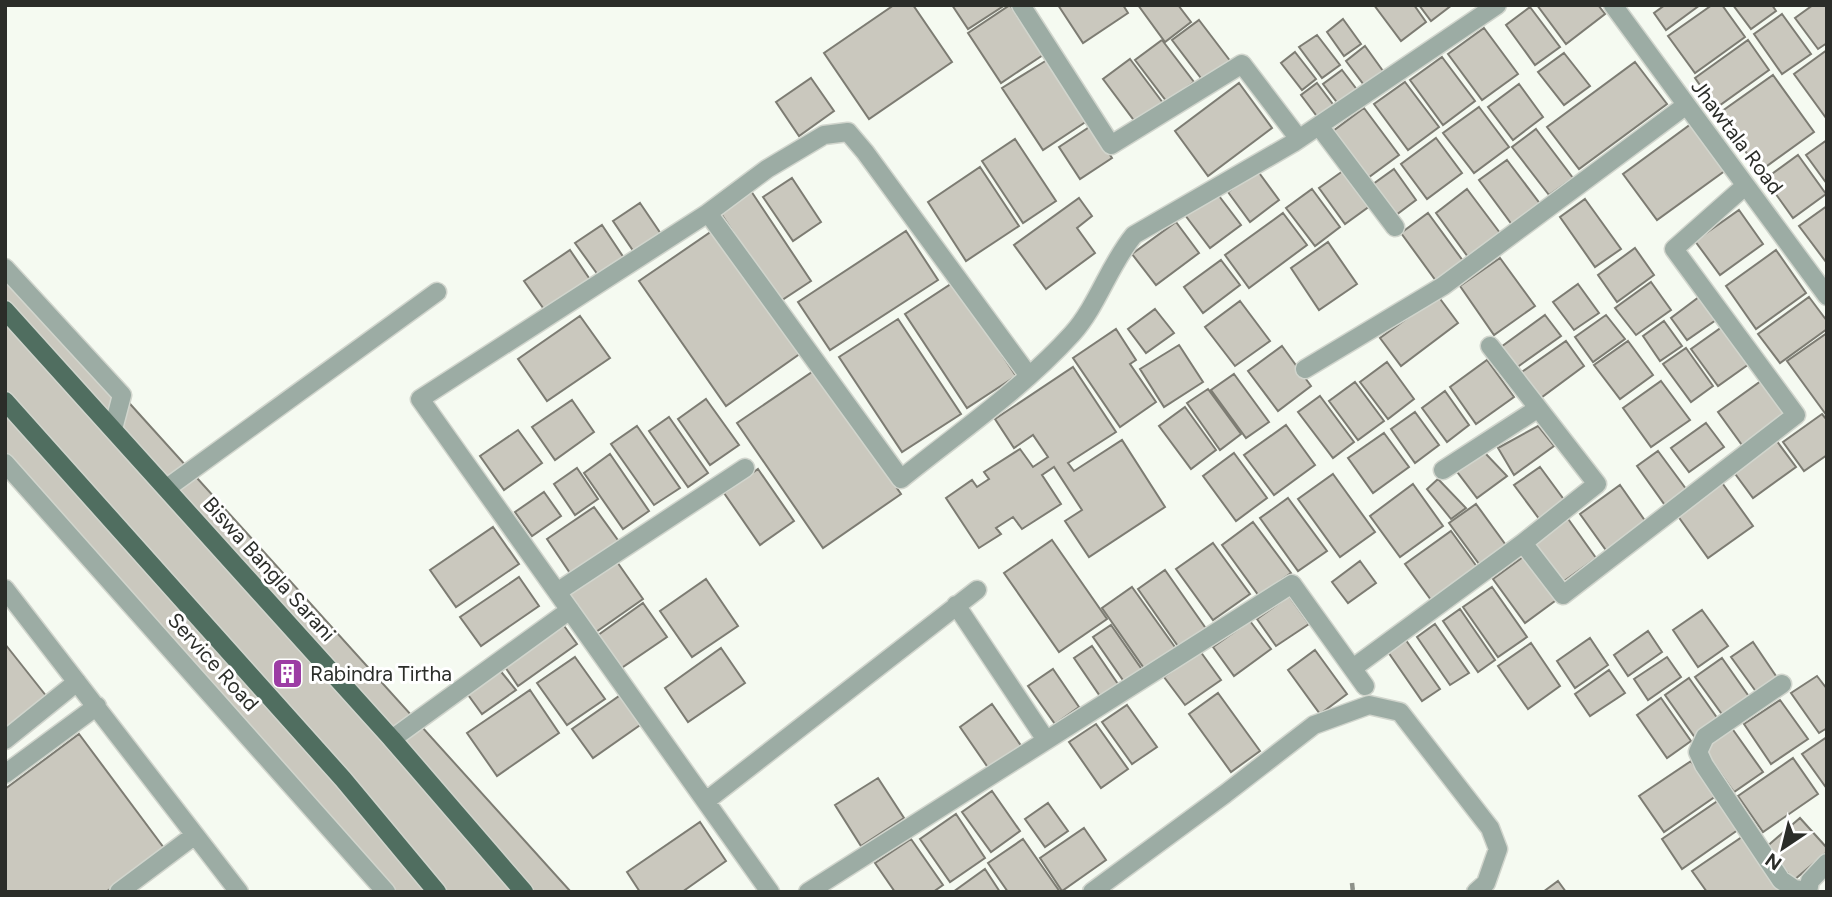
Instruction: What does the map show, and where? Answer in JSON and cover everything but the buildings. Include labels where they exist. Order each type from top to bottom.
[{"type":"main road","name":"Biswa Bangla Sarani","points":[[5,310],[392,739],[524,892]]},
{"type":"main road","points":[[5,401],[344,779],[437,892]]},
{"type":"street","points":[[1021,5],[1111,145],[1242,64],[1299,139]]},
{"type":"street","points":[[708,213],[901,479],[1029,376],[1072,334],[1123,248],[1134,235],[1299,139],[1497,5]]},
{"type":"street","name":"Jhawtala Road","points":[[1613,5],[1745,186],[1821,277],[1827,296]]},
{"type":"street","points":[[1305,369],[1443,286],[1685,106]]},
{"type":"street","points":[[1319,126],[1395,228]]},
{"type":"street","points":[[770,892],[420,399],[708,213],[767,169],[824,135],[848,132],[1029,376]]},
{"type":"street","points":[[1523,542],[1563,595],[1796,415],[1674,249],[1745,186]]},
{"type":"street","points":[[5,268],[122,395],[113,429]]},
{"type":"street","points":[[167,488],[438,292]]},
{"type":"street","points":[[1353,668],[1597,484],[1490,346]]},
{"type":"street","points":[[1443,470],[1537,409]]},
{"type":"street","name":"Service Road","points":[[5,463],[386,892]]},
{"type":"street","points":[[557,592],[745,468]]},
{"type":"street","points":[[808,892],[1292,584],[1366,685]]},
{"type":"street","points":[[706,801],[977,590]]},
{"type":"street","points":[[6,591],[12,612],[77,682],[239,892]]},
{"type":"street","points":[[956,606],[1046,740]]},
{"type":"street","points":[[392,739],[570,610]]},
{"type":"street","points":[[5,740],[77,682]]},
{"type":"street","points":[[1782,684],[1705,737],[1698,751],[1704,765],[1781,880],[1794,889],[1808,891],[1810,881],[1827,863]]},
{"type":"street","points":[[1092,892],[1225,794],[1314,724],[1369,705],[1400,712],[1490,828],[1498,849],[1486,883],[1476,892]]},
{"type":"street","points":[[5,774],[96,706]]},
{"type":"street","points":[[119,892],[195,835]]},
{"type":"path","points":[[1352,883],[1353,892]]},
{"type":"place","name":"Rabindra Tirtha","points":[[287,674]]}]
